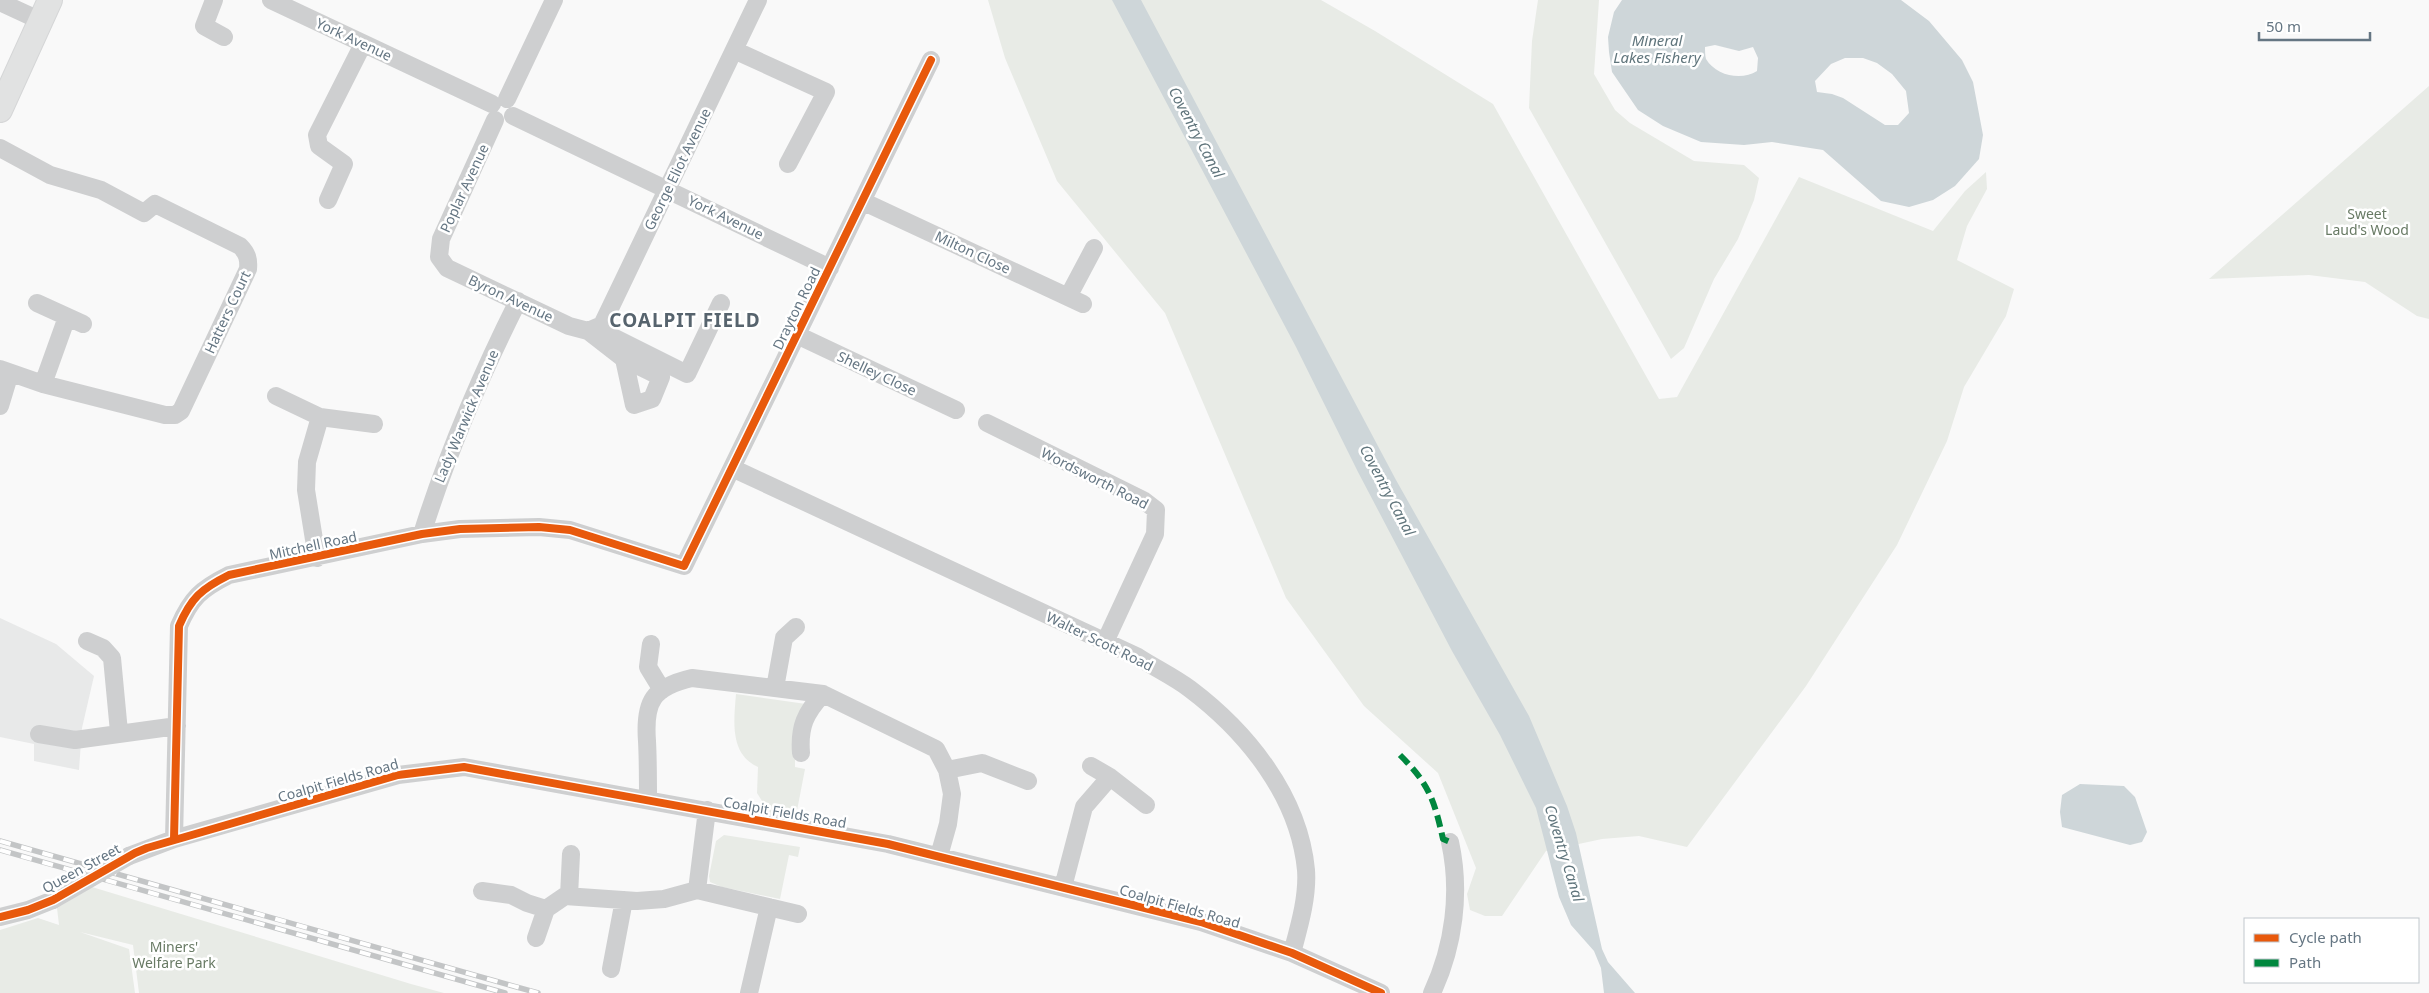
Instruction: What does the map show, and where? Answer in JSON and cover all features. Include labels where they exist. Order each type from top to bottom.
[{"type":"main road","points":[[0,110],[46,10]]},
{"type":"street","points":[[214,0],[204,26],[224,37]]},
{"type":"street","name":"York Avenue","points":[[271,0],[669,189],[830,268]]},
{"type":"street","name":"Poplar Avenue","points":[[439,257],[441,239],[554,0]]},
{"type":"street","name":"George Eliot Avenue","points":[[595,328],[669,189],[758,0]]},
{"type":"street","points":[[0,2],[46,10]]},
{"type":"street","points":[[328,200],[344,164],[319,146],[317,135],[364,44]]},
{"type":"street","points":[[734,50],[826,92],[788,164]]},
{"type":"street","name":"Drayton Road","points":[[684,566],[931,60]]},
{"type":"street","name":"Hatters Court","points":[[0,148],[50,175],[101,190],[144,213],[155,204],[240,246],[246,253],[249,262],[248,269],[181,412],[174,415],[165,415],[43,384]]},
{"type":"street","name":"Milton Close","points":[[862,201],[1075,300],[1094,248]]},
{"type":"street","name":"Byron Avenue","points":[[439,257],[447,268],[569,326],[595,328]]},
{"type":"street","name":"Lady Warwick Avenue","points":[[422,534],[439,480],[478,383],[518,301]]},
{"type":"street","points":[[36,303],[83,324]]},
{"type":"street","points":[[595,328],[687,374],[721,303]]},
{"type":"street","points":[[0,406],[5,371],[43,384],[67,317]]},
{"type":"street","points":[[595,328],[624,359]]},
{"type":"street","name":"Shelley Close","points":[[797,335],[956,410]]},
{"type":"street","points":[[276,396],[320,417],[374,424]]},
{"type":"street","points":[[316,558],[306,490],[307,462],[320,417]]},
{"type":"street","name":"Wordsworth Road","points":[[986,423],[1143,500],[1156,510],[1155,534],[1105,642]]},
{"type":"street","name":"Walter Scott Road","points":[[732,468],[1138,658],[1189,688],[1224,716],[1255,752],[1280,788],[1296,825],[1306,871],[1303,906],[1292,953]]},
{"type":"street","name":"Mitchell Road","points":[[174,840],[178,626],[187,606],[198,592],[229,575],[422,534],[460,529],[539,527],[570,530],[684,566]]},
{"type":"street","points":[[775,688],[784,638],[796,627]]},
{"type":"street","points":[[87,641],[103,648],[112,658],[118,732]]},
{"type":"street","points":[[651,644],[648,667],[662,690]]},
{"type":"street","points":[[648,799],[645,724],[647,709],[656,694],[673,682],[692,678],[822,694],[936,749],[947,770],[952,794],[948,824],[939,856]]},
{"type":"street","points":[[801,752],[799,733],[810,707],[822,694]]},
{"type":"street","points":[[39,734],[75,740],[118,732],[177,726]]},
{"type":"street","points":[[947,770],[982,763],[1028,781]]},
{"type":"street","points":[[1091,766],[1110,777],[1146,805]]},
{"type":"street","name":"Coalpit Fields Road","points":[[174,840],[398,775],[464,767],[707,810],[888,844],[939,856],[1201,922],[1292,953],[1381,993]]},
{"type":"street","points":[[1063,887],[1084,807],[1110,777]]},
{"type":"street","points":[[697,890],[707,810]]},
{"type":"street","name":"Queen Street","points":[[0,917],[28,910],[53,900],[129,856],[174,840]]},
{"type":"street","points":[[1432,993],[1453,932],[1455,879],[1450,842]]},
{"type":"street","points":[[569,896],[571,854]]},
{"type":"street","points":[[536,938],[546,908],[565,896],[624,900],[664,899],[697,890],[798,914]]},
{"type":"street","points":[[482,891],[511,895],[527,903],[546,908]]},
{"type":"street","points":[[610,968],[624,900]]},
{"type":"street","points":[[749,993],[769,907]]},
{"type":"shaded area","points":[[0,618],[56,644],[94,676],[82,728],[79,770],[34,761],[34,744],[0,737]]},
{"type":"green space","points":[[988,0],[1321,0],[1375,31],[1493,104],[1659,399],[1677,397],[1799,177],[1933,231],[1965,191],[1986,172],[1987,189],[1967,226],[1957,260],[2014,289],[2006,316],[1964,387],[1947,441],[1897,545],[1806,686],[1687,847],[1639,836],[1602,839],[1546,851],[1502,916],[1485,916],[1470,910],[1467,894],[1476,868],[1438,773],[1364,706],[1286,598],[1165,313],[1057,181],[1005,58]]},
{"type":"green space","points":[[1538,0],[1599,0],[1594,74],[1615,110],[1630,123],[1694,161],[1744,165],[1759,178],[1754,200],[1738,239],[1714,279],[1684,348],[1671,359],[1529,108],[1532,41]]},
{"type":"green space","name":"Sweet Laud's Wood","points":[[2429,86],[2429,319],[2417,316],[2365,282],[2309,275],[2209,279]]},
{"type":"green space","points":[[736,694],[806,704],[795,738],[795,767],[805,769],[795,821],[759,814],[762,801],[757,793],[758,767],[742,754],[735,735]]},
{"type":"green space","points":[[724,835],[800,847],[798,857],[789,855],[780,899],[722,887],[710,882],[709,876],[716,841]]},
{"type":"green space","name":"Miners' Welfare Park","points":[[92,887],[444,993],[139,993],[133,945],[80,932],[129,949],[135,993],[0,993],[0,930],[38,918],[59,925],[57,908]]},
{"type":"water","name":"Coventry Canal","points":[[1112,0],[1141,0],[1396,480],[1529,716],[1567,806],[1576,833],[1602,949],[1608,962],[1635,993],[1604,993],[1601,968],[1594,951],[1571,925],[1559,897],[1536,808],[1500,735],[1452,651],[1358,472],[1296,347]]},
{"type":"water","name":"Mineral Lakes Fishery","points":[[1622,0],[1901,0],[1929,21],[1962,60],[1973,82],[1983,135],[1979,159],[1955,186],[1933,200],[1909,207],[1881,201],[1823,150],[1772,142],[1744,145],[1701,142],[1663,126],[1638,110],[1612,72],[1608,37],[1614,12]],"holes":[[[1715,45],[1739,51],[1753,47],[1758,58],[1757,71],[1744,76],[1737,76],[1723,73],[1716,69],[1710,65],[1705,53],[1705,47]],[[1845,58],[1863,58],[1877,63],[1892,74],[1906,91],[1909,113],[1898,125],[1885,125],[1843,98],[1817,92],[1815,81],[1831,64]]]},
{"type":"water","points":[[2080,784],[2124,786],[2135,797],[2147,832],[2142,842],[2130,845],[2062,827],[2060,812],[2062,795]]},
{"type":"railway","points":[[0,841],[538,993]]},
{"type":"railway","points":[[0,850],[505,993]]},
{"type":"marked path","points":[[1400,755],[1424,784],[1437,813],[1443,839],[1450,842]]},
{"type":"cycle path","points":[[174,839],[179,626],[188,608],[198,595],[219,580],[229,575],[422,534],[460,529],[539,527],[570,530],[684,566],[931,60]]},
{"type":"cycle path","points":[[0,917],[28,910],[53,900],[147,848],[398,775],[464,767],[888,844],[1201,922],[1292,953],[1381,993]]},
{"type":"district","name":"COALPIT FIELD","points":[[685,320]]}]
